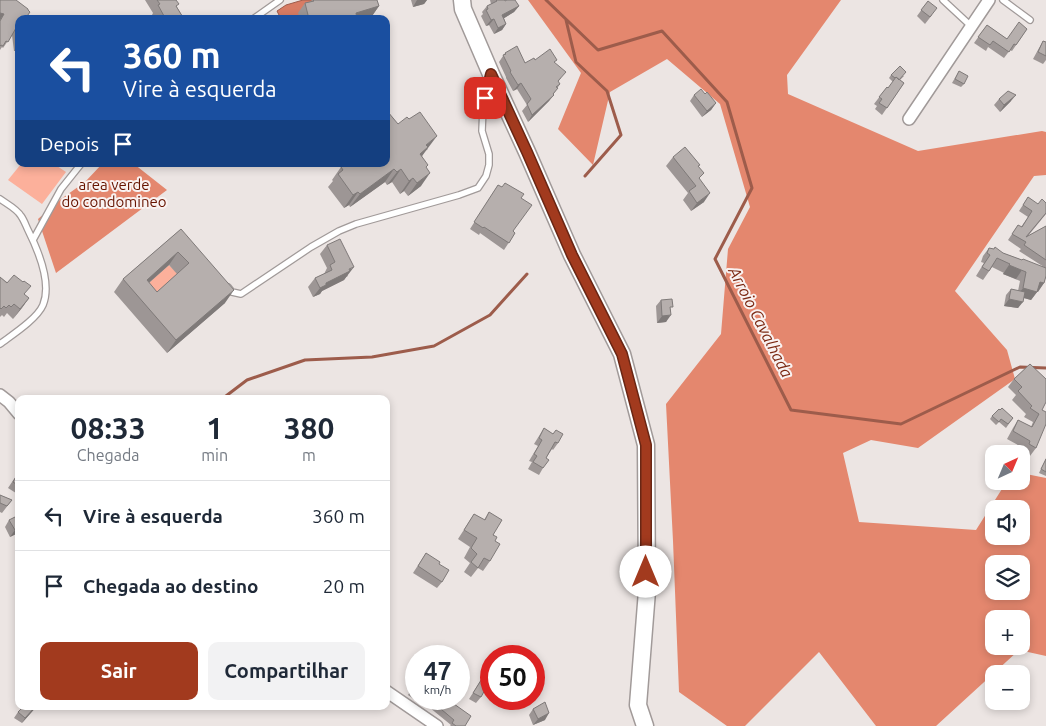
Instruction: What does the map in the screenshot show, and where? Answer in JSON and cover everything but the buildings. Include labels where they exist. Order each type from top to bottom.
[{"type":"main road","points":[[462,0],[463,9],[491,74],[572,255],[622,354],[646,445],[646,591],[638,705],[645,726]]},
{"type":"street","points":[[909,119],[989,0]]},
{"type":"street","points":[[0,395],[15,409]]},
{"type":"street","points":[[390,694],[437,726]]},
{"type":"lane","points":[[259,15],[280,0]]},
{"type":"lane","points":[[943,0],[971,26]]},
{"type":"lane","points":[[1002,0],[1030,20]]},
{"type":"lane","points":[[226,285],[232,292],[241,294],[311,247],[339,231],[356,224],[478,188],[486,176],[489,165],[489,154],[482,130],[483,108],[491,74]]},
{"type":"lane","points":[[33,240],[61,190],[79,167]]},
{"type":"lane","points":[[0,199],[21,215],[33,240],[44,271],[46,292],[44,304],[38,313],[0,344]]},
{"type":"shaded area","points":[[303,0],[313,0],[318,15],[279,15],[277,11],[286,5]]},
{"type":"shaded area","points":[[19,167],[58,167],[66,172],[42,204],[8,180]]},
{"type":"shaded area","points":[[169,265],[180,276],[148,305],[137,293]]},
{"type":"green space","points":[[528,0],[841,0],[787,75],[788,94],[918,151],[1042,131],[1046,132],[1046,175],[1034,176],[955,291],[1007,350],[1015,379],[918,448],[871,440],[843,453],[859,522],[976,530],[985,516],[985,545],[1030,545],[1030,500],[995,500],[1001,490],[1030,490],[1030,475],[1046,478],[1046,656],[1030,652],[1030,610],[985,610],[985,655],[1014,655],[1003,665],[985,665],[985,681],[936,726],[876,726],[819,652],[745,726],[727,726],[679,692],[666,404],[721,334],[728,249],[750,207],[720,104],[667,59],[610,92],[593,165],[558,129],[581,73]]},
{"type":"green space","name":"area verde do condomineo","points":[[99,167],[138,167],[167,190],[56,273],[38,219],[85,182]]},
{"type":"waterway","name":"Arroio Cavalhada","points":[[546,0],[598,50],[662,31],[727,102],[752,188],[715,259],[791,410],[901,424],[1020,367],[1046,368]]},
{"type":"waterway","points":[[566,20],[576,62],[607,91],[621,135],[585,176]]},
{"type":"waterway","points":[[227,395],[247,380],[305,360],[372,357],[434,346],[490,315],[527,274]]},
{"type":"route","points":[[485,98],[491,74],[572,255],[622,354],[646,445],[646,572]]}]
